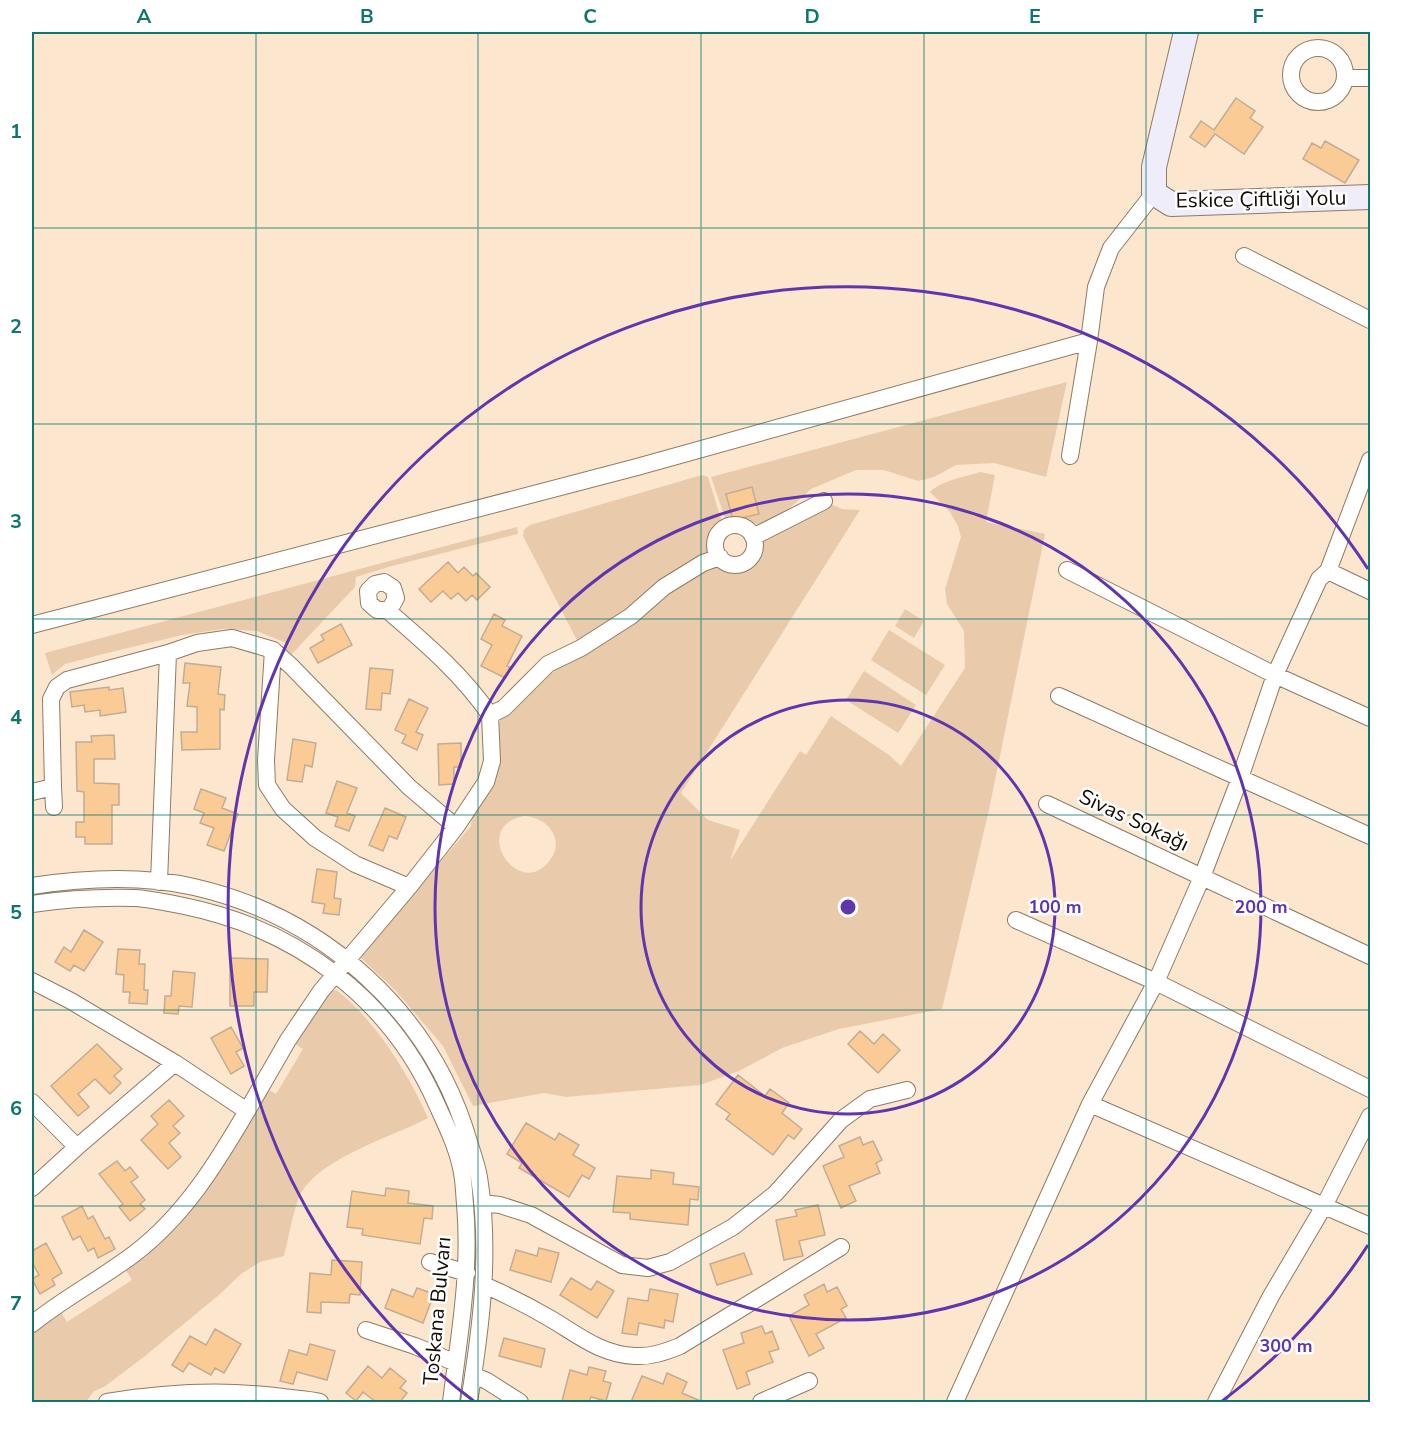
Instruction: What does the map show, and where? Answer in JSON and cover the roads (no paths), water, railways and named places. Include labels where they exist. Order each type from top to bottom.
[{"type":"main road","points":[[1154,193],[1154,167],[1186,32]]},
{"type":"main road","name":"Eskice Çiftliği Yolu","points":[[1154,193],[1171,204],[1371,197]]},
{"type":"street","points":[[1345,78],[1371,78]]},
{"type":"street","points":[[1070,456],[1089,341],[1095,287],[1111,248],[1154,193]]},
{"type":"street","points":[[1245,256],[1371,320]]},
{"type":"street","points":[[32,625],[636,467],[1089,341]]},
{"type":"street","points":[[955,1402],[1090,1104],[1156,982],[1202,877],[1240,778],[1275,675],[1319,579],[1328,571],[1371,460]]},
{"type":"street","points":[[753,537],[824,501]]},
{"type":"street","points":[[738,526],[753,537],[752,555],[743,563],[731,565],[720,557],[715,545],[720,532],[726,528],[738,526]]},
{"type":"street","points":[[490,715],[504,708],[548,664],[581,648],[631,616],[664,586],[703,563],[720,557]]},
{"type":"street","points":[[1066,570],[1275,675],[1371,718]]},
{"type":"street","points":[[1328,571],[1371,591]]},
{"type":"street","points":[[32,1324],[133,1254],[172,1220],[201,1185],[288,1040],[321,991],[456,827],[486,782],[492,760],[490,715],[476,694],[457,674],[387,609]]},
{"type":"street","points":[[54,807],[51,699],[57,687],[67,680],[197,643],[232,638],[273,650],[410,787],[456,827]]},
{"type":"street","points":[[273,650],[266,760],[267,785],[283,809],[315,838],[355,864],[409,886]]},
{"type":"street","points":[[159,882],[168,653]]},
{"type":"street","points":[[1059,696],[1371,836]]},
{"type":"street","points":[[32,792],[53,787]]},
{"type":"street","name":"Sivas Sokağı","points":[[1047,804],[1371,956]]},
{"type":"street","name":"Toskana Bulvarı","points":[[32,886],[112,879],[193,887],[229,897],[277,917],[348,960],[398,1010],[435,1059],[463,1120],[479,1176],[484,1233],[484,1285],[469,1402]]},
{"type":"street","name":"Toskana Bulvarı","points":[[32,904],[80,898],[137,898],[216,912],[258,928],[296,948],[336,973],[363,996],[404,1045],[428,1084],[451,1137],[462,1173],[467,1227],[467,1273],[451,1402]]},
{"type":"street","points":[[1016,920],[1156,982],[1371,1089]]},
{"type":"street","points":[[32,981],[71,1001],[175,1063],[247,1111]]},
{"type":"street","points":[[32,1188],[175,1063]]},
{"type":"street","points":[[482,1203],[500,1204],[531,1215],[622,1265],[648,1268],[670,1262],[733,1227],[775,1194],[841,1120],[870,1099],[908,1090]]},
{"type":"street","points":[[32,1102],[77,1147]]},
{"type":"street","points":[[1090,1104],[1371,1226]]},
{"type":"street","points":[[1216,1402],[1271,1296],[1324,1206],[1371,1116]]},
{"type":"street","points":[[484,1285],[520,1301],[588,1343],[609,1352],[634,1356],[655,1355],[680,1346],[842,1247]]},
{"type":"street","points":[[430,1262],[467,1273]]},
{"type":"street","points":[[366,1330],[398,1339],[456,1363]]},
{"type":"street","points":[[473,1375],[520,1402]]},
{"type":"street","points":[[761,1402],[809,1381]]},
{"type":"street","points":[[107,1402],[218,1391],[320,1402]]}]
